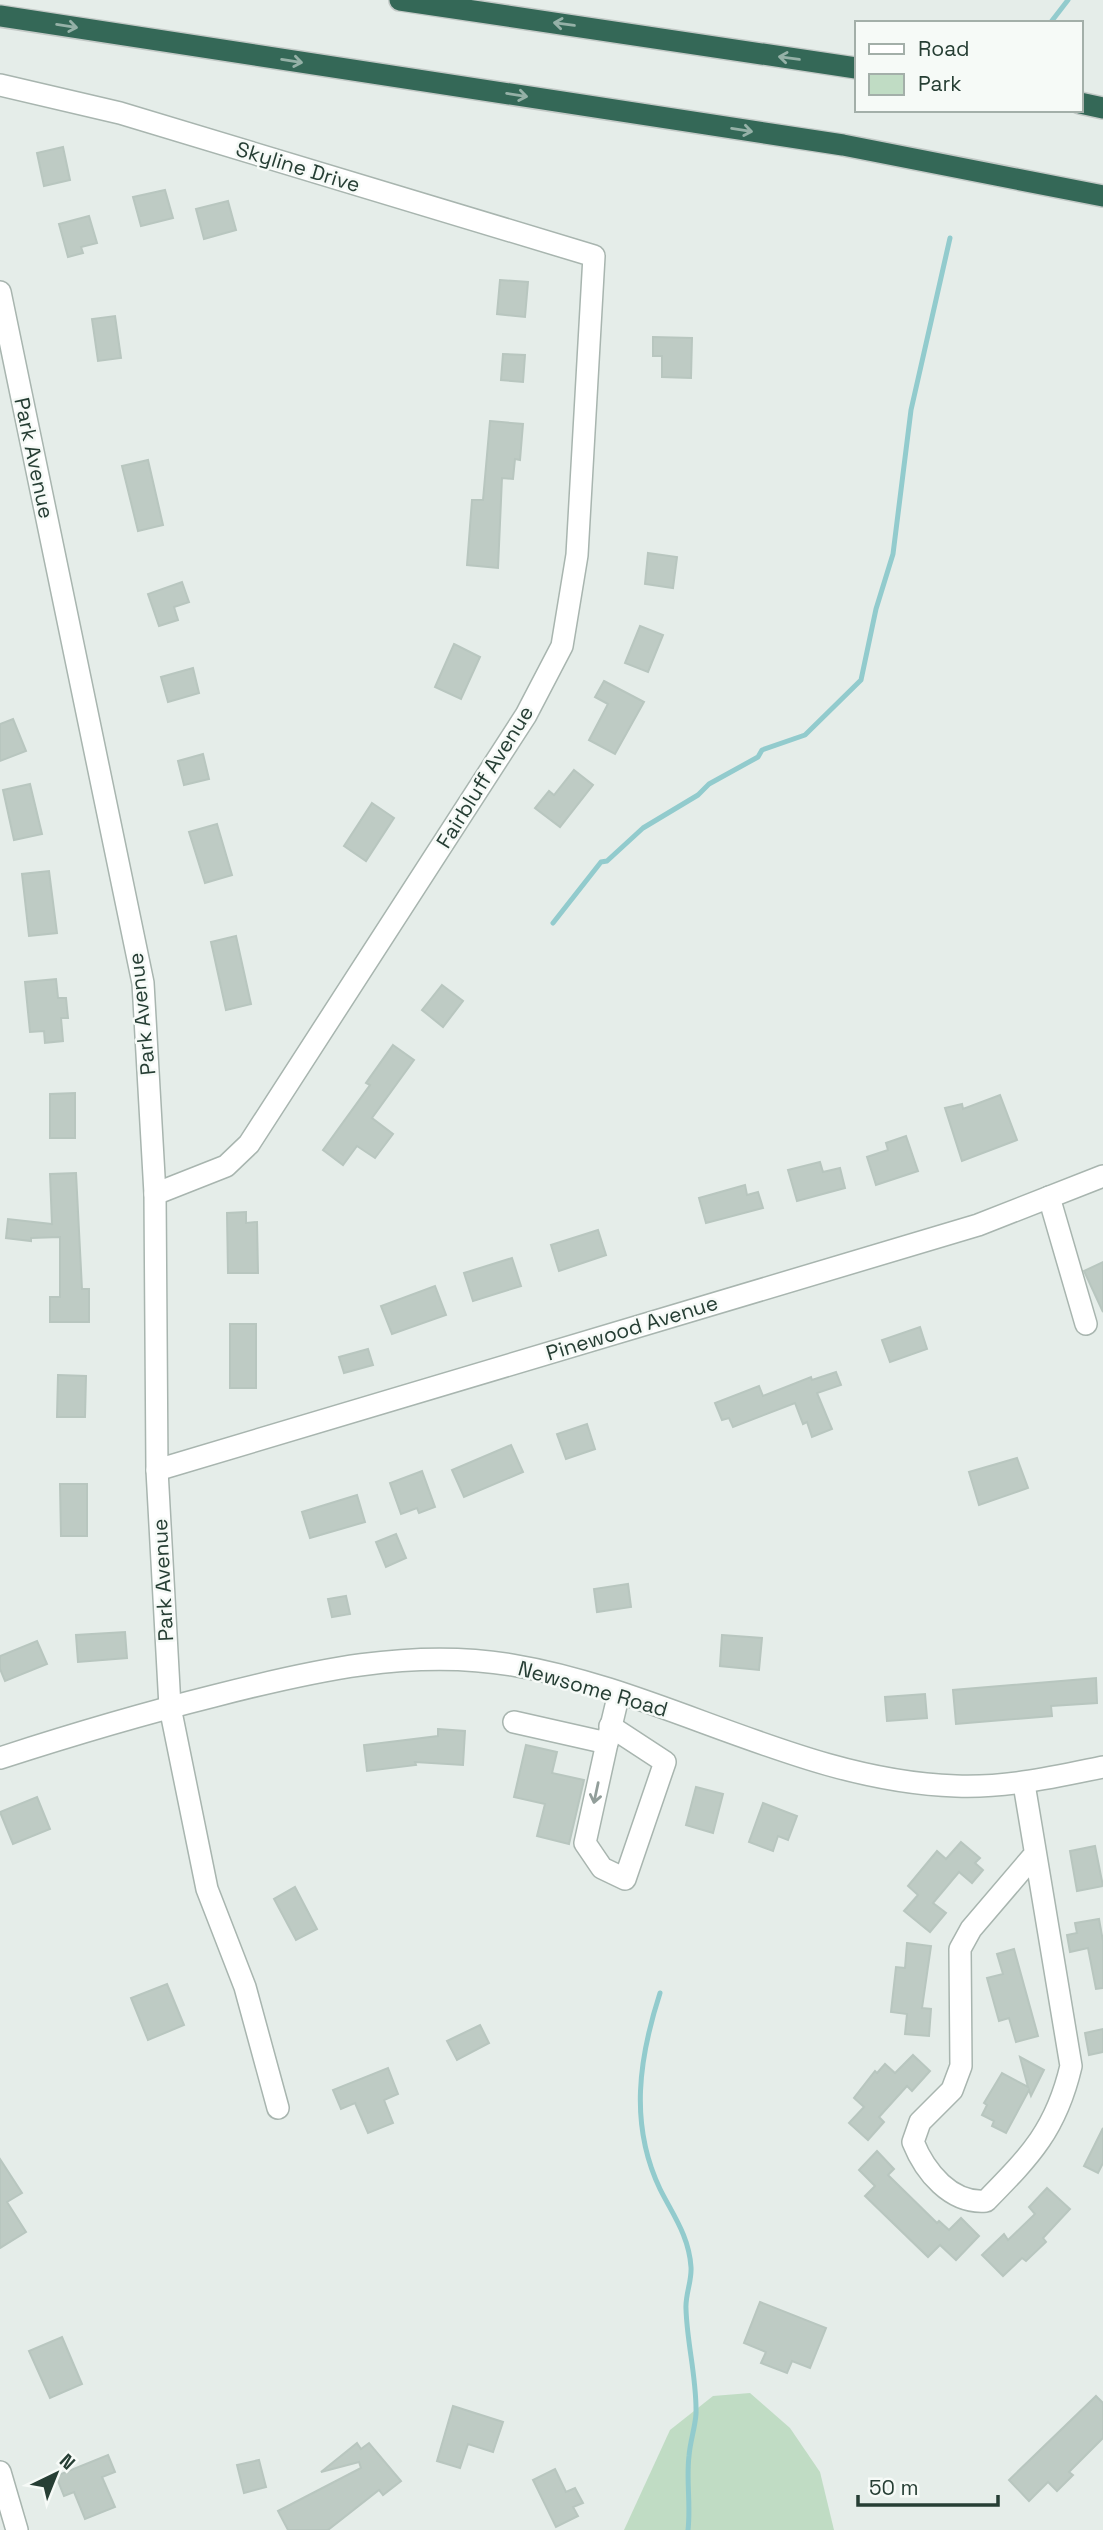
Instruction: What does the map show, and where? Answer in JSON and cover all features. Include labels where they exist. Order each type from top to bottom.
[{"type":"highway","points":[[400,0],[855,68]]},
{"type":"highway","points":[[0,16],[844,145],[1103,196]]},
{"type":"highway","points":[[1082,103],[1103,108]]},
{"type":"street","name":"Skyline Drive","points":[[0,85],[120,113],[594,256]]},
{"type":"street","name":"Fairbluff Avenue","points":[[155,1194],[226,1166],[249,1144],[526,715],[562,646],[577,555],[594,256]]},
{"type":"street","name":"Park Avenue","points":[[0,292],[143,983],[155,1194],[157,1470],[170,1707],[207,1889],[245,1987],[278,2108]]},
{"type":"street","name":"Pinewood Avenue","points":[[157,1470],[978,1225],[1103,1176]]},
{"type":"street","points":[[1049,1197],[1086,1324]]},
{"type":"street","name":"Newsome Road","points":[[0,1758],[170,1707],[321,1671],[425,1658],[468,1659],[553,1673],[782,1748],[891,1779],[957,1786],[1024,1783],[1103,1767]]},
{"type":"street","points":[[514,1722],[608,1735],[665,1762],[625,1879],[601,1868],[584,1843],[608,1735],[619,1693]]},
{"type":"street","points":[[1024,1783],[1071,2066],[1056,2111],[1034,2152],[986,2201],[970,2202],[949,2192],[920,2158],[913,2142],[920,2122],[952,2090],[961,2066],[961,1949],[971,1929],[1035,1854]]},
{"type":"street","points":[[0,2472],[17,2530]]},
{"type":"green space","points":[[750,2393],[790,2428],[820,2472],[834,2530],[624,2530],[670,2430],[713,2396]]},
{"type":"building","points":[[63,147],[70,180],[44,186],[37,153]]},
{"type":"building","points":[[165,190],[173,218],[141,226],[133,197]]},
{"type":"building","points":[[228,201],[236,230],[204,239],[196,209]]},
{"type":"building","points":[[89,216],[97,243],[81,247],[83,253],[68,257],[59,224]]},
{"type":"building","points":[[500,280],[528,282],[525,317],[497,314]]},
{"type":"building","points":[[115,316],[121,358],[98,361],[92,319]]},
{"type":"building","points":[[653,337],[692,338],[691,378],[662,377],[662,356],[653,356]]},
{"type":"building","points":[[503,354],[525,355],[523,382],[501,380]]},
{"type":"building","points":[[490,421],[523,424],[520,460],[515,459],[513,479],[502,478],[498,568],[467,565],[472,500],[483,500]]},
{"type":"building","points":[[148,460],[163,525],[138,531],[122,466]]},
{"type":"building","points":[[648,553],[677,557],[673,588],[645,584]]},
{"type":"building","points":[[182,582],[189,602],[174,607],[178,620],[159,626],[148,594]]},
{"type":"building","points":[[640,626],[663,635],[648,672],[625,663]]},
{"type":"building","points":[[454,644],[480,657],[461,699],[435,687]]},
{"type":"building","points":[[193,668],[199,693],[168,702],[161,677]]},
{"type":"building","points":[[604,681],[644,702],[615,754],[589,740],[608,704],[595,697]]},
{"type":"building","points":[[13,719],[26,751],[0,761],[0,724]]},
{"type":"building","points":[[203,754],[209,779],[184,785],[178,761]]},
{"type":"building","points":[[574,770],[593,785],[560,827],[535,808],[549,791],[554,795]]},
{"type":"building","points":[[30,784],[42,834],[14,840],[3,790]]},
{"type":"building","points":[[372,803],[394,818],[366,861],[344,846]]},
{"type":"building","points":[[217,824],[232,875],[205,883],[189,832]]},
{"type":"building","points":[[49,871],[57,933],[29,936],[22,874]]},
{"type":"building","points":[[236,936],[251,1004],[226,1010],[211,942]]},
{"type":"building","points":[[56,979],[58,998],[66,998],[68,1018],[61,1018],[63,1041],[45,1043],[44,1031],[30,1032],[25,982]]},
{"type":"building","points":[[442,985],[463,1001],[443,1027],[422,1010]]},
{"type":"building","points":[[393,1045],[414,1060],[372,1118],[393,1134],[375,1158],[357,1146],[343,1165],[323,1150],[370,1085],[366,1083]]},
{"type":"building","points":[[75,1093],[75,1138],[50,1138],[50,1094]]},
{"type":"building","points":[[1000,1095],[1017,1140],[962,1161],[945,1108],[962,1104],[963,1109]]},
{"type":"building","points":[[906,1136],[918,1171],[876,1185],[867,1157],[888,1150],[886,1143]]},
{"type":"building","points":[[820,1162],[823,1172],[840,1168],[845,1188],[797,1201],[788,1170]]},
{"type":"building","points":[[76,1173],[82,1289],[89,1289],[89,1322],[50,1322],[50,1297],[60,1297],[60,1237],[31,1238],[31,1241],[6,1238],[8,1219],[52,1224],[50,1174]]},
{"type":"building","points":[[745,1185],[747,1195],[758,1192],[763,1208],[706,1223],[699,1198]]},
{"type":"building","points":[[246,1212],[246,1223],[257,1222],[258,1273],[228,1273],[227,1213]]},
{"type":"building","points":[[598,1230],[606,1255],[559,1271],[551,1245]]},
{"type":"building","points":[[512,1258],[521,1286],[473,1301],[464,1273]]},
{"type":"building","points":[[1103,1262],[1103,1312],[1084,1271]]},
{"type":"building","points":[[435,1286],[446,1315],[392,1334],[381,1306]]},
{"type":"building","points":[[230,1324],[256,1324],[256,1388],[230,1388]]},
{"type":"building","points":[[920,1327],[927,1349],[890,1362],[882,1340]]},
{"type":"building","points":[[368,1349],[373,1365],[344,1373],[339,1357]]},
{"type":"building","points":[[836,1372],[841,1385],[817,1393],[832,1429],[812,1437],[807,1422],[803,1424],[795,1403],[733,1427],[729,1418],[722,1420],[715,1403],[759,1386],[763,1396],[811,1377],[812,1380]]},
{"type":"building","points":[[58,1375],[86,1376],[85,1417],[57,1417]]},
{"type":"building","points":[[587,1424],[595,1449],[566,1459],[557,1434]]},
{"type":"building","points":[[511,1445],[523,1472],[464,1497],[452,1470]]},
{"type":"building","points":[[1017,1458],[1028,1488],[979,1505],[969,1472]]},
{"type":"building","points":[[422,1471],[435,1507],[419,1513],[417,1508],[401,1514],[390,1483]]},
{"type":"building","points":[[60,1484],[87,1484],[87,1536],[61,1536]]},
{"type":"building","points":[[357,1495],[365,1522],[310,1538],[302,1512]]},
{"type":"building","points":[[396,1534],[406,1558],[386,1567],[376,1542]]},
{"type":"building","points":[[628,1584],[631,1607],[597,1612],[594,1589]]},
{"type":"building","points":[[346,1596],[350,1614],[332,1617],[328,1599]]},
{"type":"building","points":[[125,1632],[127,1658],[78,1662],[76,1635]]},
{"type":"building","points":[[722,1635],[762,1638],[759,1670],[720,1666]]},
{"type":"building","points":[[37,1641],[47,1664],[5,1681],[0,1669],[0,1656]]},
{"type":"building","points":[[1096,1678],[1097,1703],[1051,1706],[1052,1716],[956,1724],[953,1690]]},
{"type":"building","points":[[925,1694],[927,1718],[887,1721],[885,1697]]},
{"type":"building","points":[[438,1729],[465,1731],[463,1765],[415,1762],[416,1765],[367,1771],[364,1745],[438,1736]]},
{"type":"building","points":[[526,1745],[557,1752],[552,1773],[584,1780],[569,1844],[537,1836],[545,1804],[514,1797]]},
{"type":"building","points":[[696,1787],[723,1794],[713,1833],[686,1825]]},
{"type":"building","points":[[37,1797],[50,1829],[13,1844],[0,1812]]},
{"type":"building","points":[[763,1803],[797,1816],[788,1840],[778,1836],[773,1851],[749,1842]]},
{"type":"building","points":[[961,1842],[980,1858],[975,1863],[983,1870],[972,1883],[959,1872],[933,1903],[946,1913],[930,1932],[904,1911],[918,1895],[908,1886],[937,1851],[946,1859]]},
{"type":"building","points":[[1095,1846],[1103,1886],[1077,1891],[1070,1851]]},
{"type":"building","points":[[295,1887],[317,1929],[296,1940],[274,1899]]},
{"type":"building","points":[[1099,1919],[1103,1941],[1103,1988],[1096,1989],[1088,1948],[1070,1952],[1067,1935],[1077,1933],[1075,1923]]},
{"type":"building","points":[[907,1943],[931,1946],[922,2008],[931,2009],[929,2036],[905,2034],[907,2014],[891,2012],[896,1967],[905,1968]]},
{"type":"building","points":[[1014,1949],[1038,2036],[1016,2042],[1009,2018],[999,2021],[987,1978],[1003,1974],[997,1954]]},
{"type":"building","points":[[167,1984],[184,2025],[148,2040],[131,1998]]},
{"type":"building","points":[[480,2025],[489,2043],[457,2060],[447,2041]]},
{"type":"building","points":[[1103,2029],[1103,2052],[1089,2055],[1085,2033]]},
{"type":"building","points":[[913,2055],[930,2071],[912,2091],[907,2086],[879,2117],[884,2122],[868,2140],[849,2123],[864,2107],[854,2098],[875,2071],[877,2073],[885,2064],[895,2073]]},
{"type":"building","points":[[1020,2057],[1044,2070],[1031,2096],[1029,2090],[1006,2133],[992,2126],[994,2121],[982,2115],[987,2105],[984,2103],[1002,2073],[1028,2087]]},
{"type":"building","points":[[388,2068],[398,2094],[384,2100],[393,2123],[368,2133],[355,2103],[341,2109],[333,2090]]},
{"type":"building","points":[[1103,2128],[1103,2163],[1098,2173],[1084,2166]]},
{"type":"building","points":[[877,2151],[894,2169],[888,2175],[937,2223],[939,2221],[949,2230],[961,2218],[979,2236],[956,2260],[940,2245],[928,2257],[865,2196],[875,2186],[859,2170]]},
{"type":"building","points":[[0,2159],[22,2193],[7,2202],[26,2232],[0,2248]]},
{"type":"building","points":[[1047,2188],[1070,2209],[1043,2238],[1046,2242],[1026,2261],[1022,2258],[1003,2276],[982,2255],[1004,2234],[1008,2240],[1035,2214],[1029,2207]]},
{"type":"building","points":[[760,2302],[826,2328],[810,2368],[792,2361],[787,2373],[761,2363],[766,2352],[744,2343]]},
{"type":"building","points":[[62,2337],[82,2384],[50,2398],[29,2351]]},
{"type":"building","points":[[1096,2396],[1103,2403],[1103,2438],[1069,2472],[1073,2475],[1057,2491],[1048,2482],[1029,2501],[1009,2480]]},
{"type":"building","points":[[453,2406],[503,2422],[493,2452],[468,2444],[460,2468],[437,2461]]},
{"type":"building","points":[[357,2443],[361,2449],[369,2443],[401,2481],[383,2495],[379,2490],[328,2530],[288,2530],[278,2511],[361,2468],[359,2462],[321,2472]]},
{"type":"building","points":[[108,2455],[115,2472],[102,2477],[115,2507],[85,2519],[74,2492],[64,2496],[56,2476]]},
{"type":"building","points":[[259,2460],[266,2487],[244,2493],[237,2465]]},
{"type":"building","points":[[555,2469],[566,2492],[575,2488],[583,2503],[573,2507],[578,2516],[556,2527],[533,2480]]},
{"type":"waterway","points":[[1052,21],[1068,0]]},
{"type":"waterway","points":[[553,923],[601,862],[607,861],[643,828],[698,795],[709,784],[758,757],[762,750],[805,735],[861,680],[876,609],[893,554],[911,410],[950,238]]},
{"type":"waterway","points":[[660,1993],[643,2066],[641,2116],[650,2165],[684,2236],[690,2256],[686,2309],[696,2414],[688,2465],[688,2530]]}]
